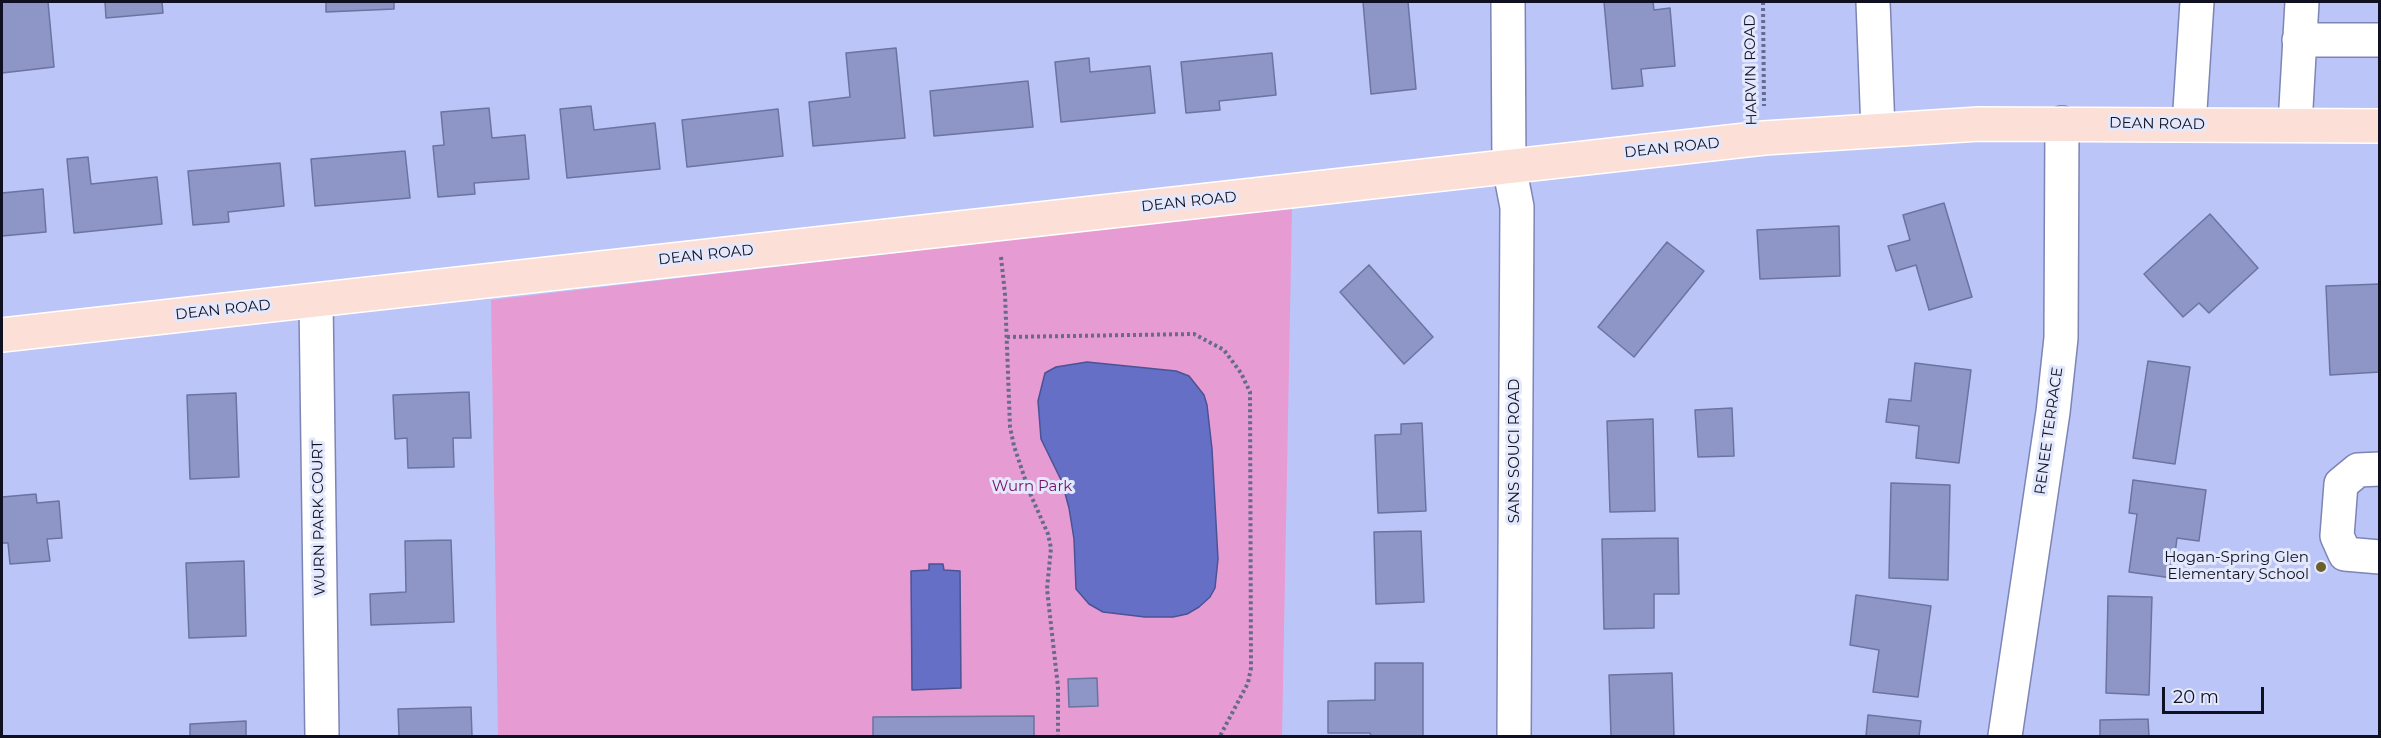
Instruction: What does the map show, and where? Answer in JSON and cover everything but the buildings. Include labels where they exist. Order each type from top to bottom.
[{"type":"main road","name":"DEAN ROAD","points":[[2,335],[1764,138],[1979,124],[2379,126]]},
{"type":"street","name":"SANS SOUCI ROAD","points":[[1508,2],[1509,166],[1516,207],[1514,736]]},
{"type":"street","points":[[1873,2],[1878,130]]},
{"type":"street","points":[[2189,125],[2197,2]]},
{"type":"street","points":[[2295,125],[2302,2]]},
{"type":"street","points":[[2300,39],[2379,40]]},
{"type":"street","name":"RENEE TERRACE","points":[[2005,736],[2053,412],[2061,338],[2062,123]]},
{"type":"street","name":"WURN PARK COURT","points":[[315,300],[322,736]]},
{"type":"street","points":[[2379,469],[2358,470],[2341,484],[2337,536],[2344,554],[2379,557]]},
{"type":"path","name":"HARVIN ROAD","points":[[1763,2],[1764,138]]},
{"type":"path","points":[[997,223],[1005,294],[1010,427],[1029,491],[1048,534],[1051,548],[1047,589],[1057,676],[1058,736]]},
{"type":"path","points":[[1007,338],[1194,334],[1224,350],[1241,373],[1250,392],[1251,668],[1248,682],[1220,736]]},
{"type":"green space","name":"Wurn Park","points":[[1292,207],[1282,736],[498,736],[491,300]]},
{"type":"water","points":[[1087,362],[1176,371],[1189,376],[1204,395],[1212,449],[1218,559],[1215,588],[1210,597],[1187,614],[1173,617],[1145,617],[1103,612],[1089,604],[1076,589],[1074,539],[1069,508],[1062,482],[1041,439],[1038,401],[1045,373],[1056,367]]},
{"type":"water","points":[[929,564],[943,564],[944,570],[960,571],[961,688],[912,690],[911,571],[929,570]]},
{"type":"place","name":"Hogan-Spring Glen Elementary School","points":[[2321,567]]}]
